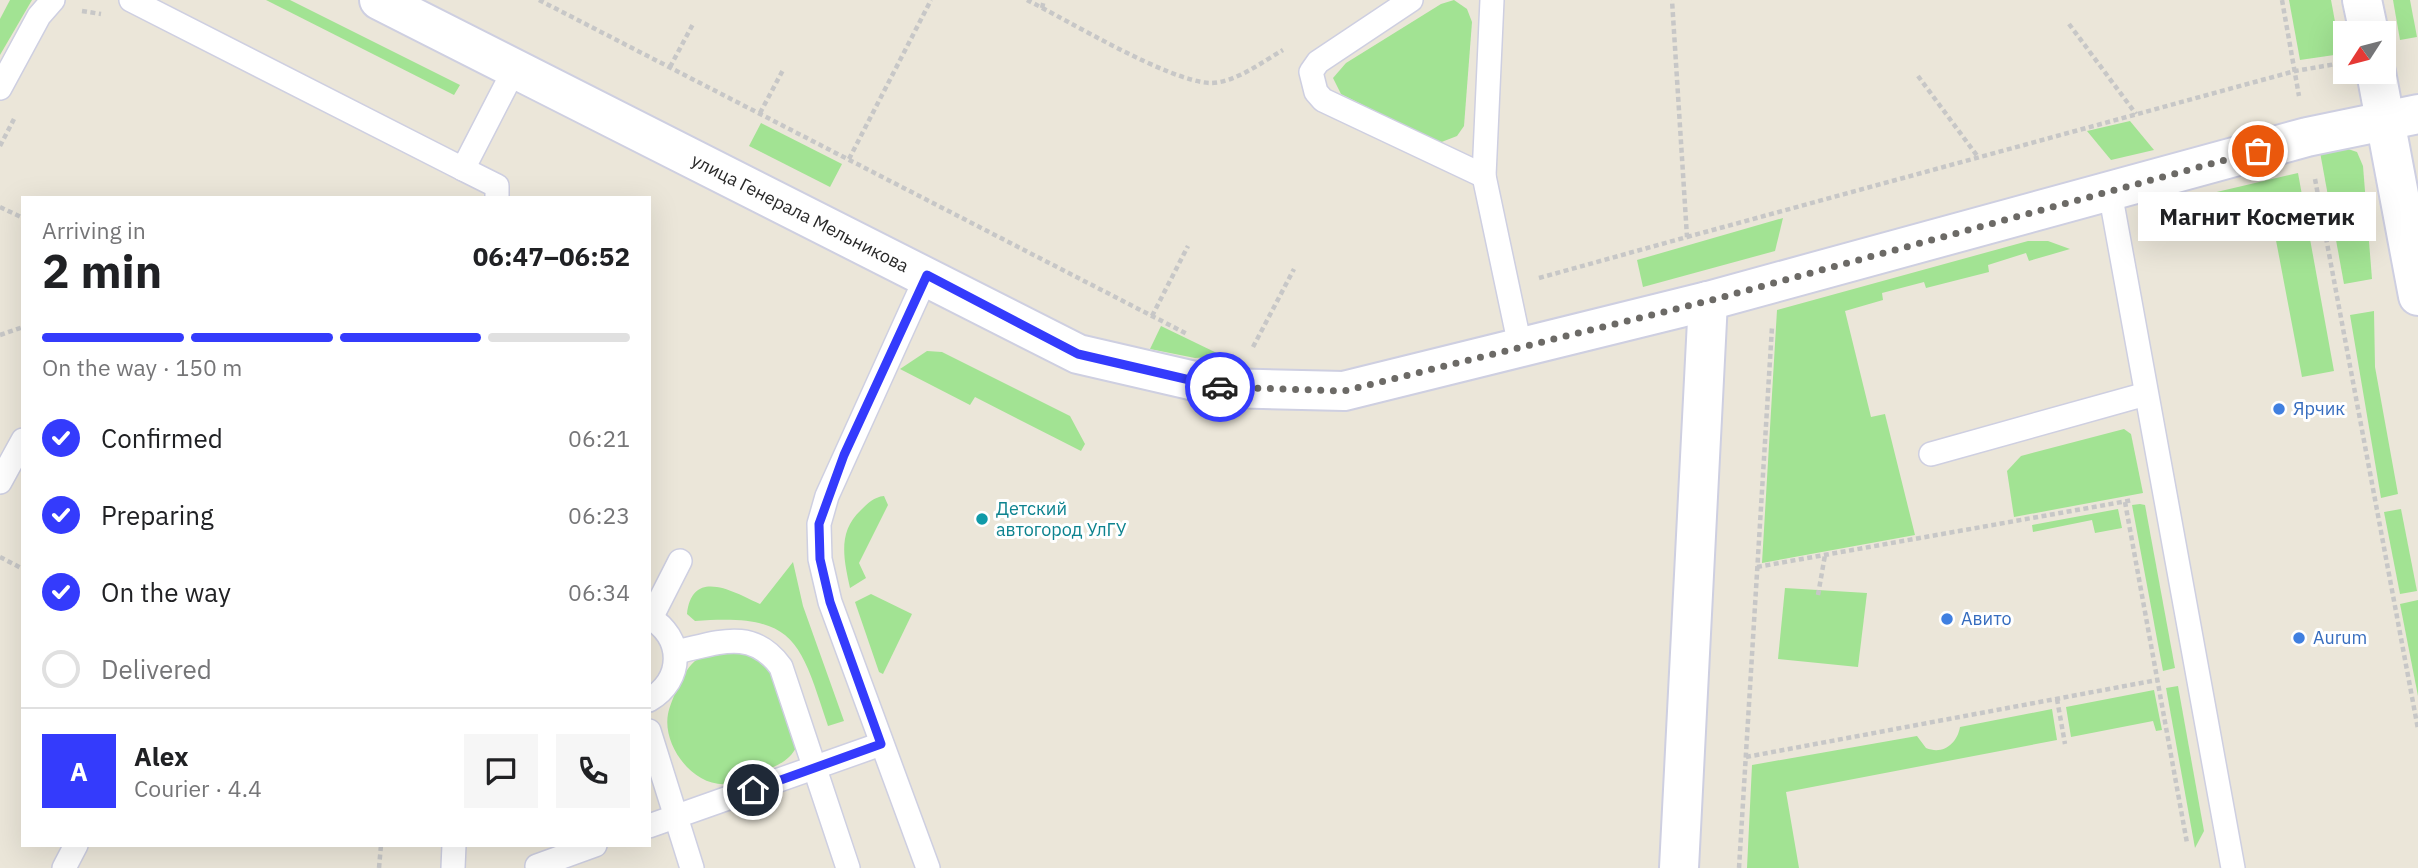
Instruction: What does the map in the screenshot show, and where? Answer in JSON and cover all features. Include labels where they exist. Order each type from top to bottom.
[{"type":"street","name":"улица Генерала Мельникова","points":[[379,0],[927,275],[1078,354],[1225,388],[1344,391],[1708,301],[2307,137],[2402,117]]},
{"type":"street","points":[[2362,0],[2366,21]]},
{"type":"street","points":[[2383,84],[2402,117],[2418,296]]},
{"type":"street","points":[[1679,868],[1708,301]]},
{"type":"lane","points":[[0,89],[39,16],[53,0]]},
{"type":"lane","points":[[131,0],[497,186],[496,196]]},
{"type":"lane","points":[[1411,0],[1318,62],[1311,72],[1316,92],[1323,100],[1485,176]]},
{"type":"lane","points":[[1492,0],[1485,176],[1520,346]]},
{"type":"lane","points":[[463,169],[515,68]]},
{"type":"lane","points":[[2110,192],[2233,868]]},
{"type":"lane","points":[[927,275],[844,455],[819,524],[820,559],[830,602],[928,868]]},
{"type":"lane","points":[[1931,454],[2146,394]]},
{"type":"lane","points":[[0,482],[21,444]]},
{"type":"lane","points":[[651,615],[680,561]]},
{"type":"lane","points":[[651,618],[663,626],[676,652],[676,667],[670,682],[651,698]]},
{"type":"lane","points":[[676,652],[735,639],[769,650],[781,667],[848,868]]},
{"type":"lane","points":[[651,737],[692,868]]},
{"type":"lane","points":[[651,825],[881,744]]},
{"type":"lane","points":[[64,868],[75,847]]},
{"type":"lane","points":[[453,868],[454,847]]},
{"type":"lane","points":[[536,860],[587,847]]},
{"type":"path","points":[[849,159],[932,0]]},
{"type":"path","points":[[1027,0],[1181,78],[1211,83],[1245,72],[1293,45]]},
{"type":"path","points":[[1042,8],[1044,0]]},
{"type":"path","points":[[1672,0],[1687,236]]},
{"type":"path","points":[[2282,0],[2301,105]]},
{"type":"path","points":[[543,1],[1198,340]]},
{"type":"path","points":[[77,12],[98,12],[110,18]]},
{"type":"path","points":[[670,67],[693,24]]},
{"type":"path","points":[[2069,24],[2136,114]]},
{"type":"path","points":[[1507,287],[2295,71],[2333,64]]},
{"type":"path","points":[[760,113],[783,70]]},
{"type":"path","points":[[1918,76],[1978,157]]},
{"type":"path","points":[[0,146],[19,110]]},
{"type":"path","points":[[2314,173],[2418,729]]},
{"type":"path","points":[[0,207],[21,217]]},
{"type":"path","points":[[1152,316],[1188,246]]},
{"type":"path","points":[[1252,348],[1294,269]]},
{"type":"path","points":[[1740,868],[1772,318]]},
{"type":"path","points":[[0,335],[21,328]]},
{"type":"path","points":[[1757,567],[2165,495]]},
{"type":"path","points":[[2125,502],[2187,843]]},
{"type":"path","points":[[1818,595],[1825,555]]},
{"type":"path","points":[[0,557],[21,568]]},
{"type":"path","points":[[1746,757],[2157,680]]},
{"type":"path","points":[[2057,699],[2065,744]]},
{"type":"path","points":[[379,868],[381,847]]},
{"type":"green space","points":[[10,0],[32,0],[0,55],[0,19]]},
{"type":"green space","points":[[266,0],[290,0],[460,85],[454,95]]},
{"type":"green space","points":[[1454,0],[1467,9],[1472,22],[1464,126],[1457,136],[1439,143],[1341,94],[1333,78],[1346,63],[1441,4]]},
{"type":"green space","points":[[2289,0],[2331,0],[2335,21],[2333,55],[2300,60]]},
{"type":"green space","points":[[2393,0],[2410,0],[2417,37],[2400,40]]},
{"type":"green space","points":[[2130,121],[2154,150],[2111,160],[2087,131]]},
{"type":"green space","points":[[761,123],[842,164],[830,187],[749,146]]},
{"type":"green space","points":[[2342,147],[2357,152],[2363,166],[2372,279],[2344,284],[2320,152]]},
{"type":"green space","points":[[2298,173],[2334,371],[2302,377],[2267,193],[2145,217],[2157,206]]},
{"type":"green space","points":[[1783,218],[1775,251],[1643,287],[1637,260]]},
{"type":"green space","points":[[2028,241],[2048,241],[2070,249],[2029,261],[2026,253],[1988,265],[1989,272],[1926,288],[1924,282],[1882,293],[1883,300],[1845,311],[1871,417],[1885,414],[1915,535],[1762,563],[1777,310]]},
{"type":"green space","points":[[2374,311],[2375,367],[2398,494],[2381,498],[2350,315]]},
{"type":"green space","points":[[1161,326],[1223,356],[1195,358],[1150,349]]},
{"type":"green space","points":[[927,351],[942,352],[1070,416],[1085,444],[1081,451],[975,397],[970,405],[900,369]]},
{"type":"green space","points":[[2124,429],[2131,434],[2143,493],[2014,517],[2007,471],[2021,456]]},
{"type":"green space","points":[[884,496],[888,505],[859,563],[866,578],[850,588],[844,547],[848,528],[866,505]]},
{"type":"green space","points":[[2132,505],[2145,505],[2175,668],[2163,671]]},
{"type":"green space","points":[[2118,509],[2122,528],[2095,533],[2092,520],[2033,532],[2032,525]]},
{"type":"green space","points":[[2401,509],[2417,591],[2400,594],[2384,512]]},
{"type":"green space","points":[[793,562],[803,606],[844,721],[828,726],[809,671],[800,652],[788,638],[773,628],[754,622],[695,621],[687,614],[691,599],[697,591],[706,587],[728,590],[760,604]]},
{"type":"green space","points":[[1785,588],[1867,593],[1858,667],[1778,659]]},
{"type":"green space","points":[[871,594],[912,614],[883,674],[879,672],[855,602]]},
{"type":"green space","points":[[2418,600],[2418,696],[2400,604]]},
{"type":"green space","points":[[731,652],[756,655],[774,672],[797,746],[784,761],[728,784],[703,779],[692,772],[675,751],[667,726],[677,688],[691,665],[705,656]]},
{"type":"green space","points":[[2178,686],[2204,831],[2195,848],[2166,688]]},
{"type":"green space","points":[[2154,690],[2162,730],[2156,731],[2153,721],[2071,737],[2066,707]]},
{"type":"green space","points":[[2052,709],[2057,740],[1786,792],[1799,868],[1747,868],[1752,765],[1917,736],[1926,748],[1938,750],[1952,743],[1960,727]]},
{"type":"way so far","points":[[1220,387],[1344,391],[1708,301],[2258,151]]},
{"type":"place","name":"Магнит Косметик","points":[[2258,151]]},
{"type":"place","name":"Ярчик","points":[[2279,409]]},
{"type":"place","name":"Детский автогород УлГУ","points":[[982,519]]},
{"type":"place","name":"Авито","points":[[1947,619]]},
{"type":"place","name":"Aurum","points":[[2299,638]]},
{"type":"route","points":[[753,790],[881,744],[830,602],[820,559],[819,524],[844,455],[927,275],[1078,354],[1220,387]]}]
